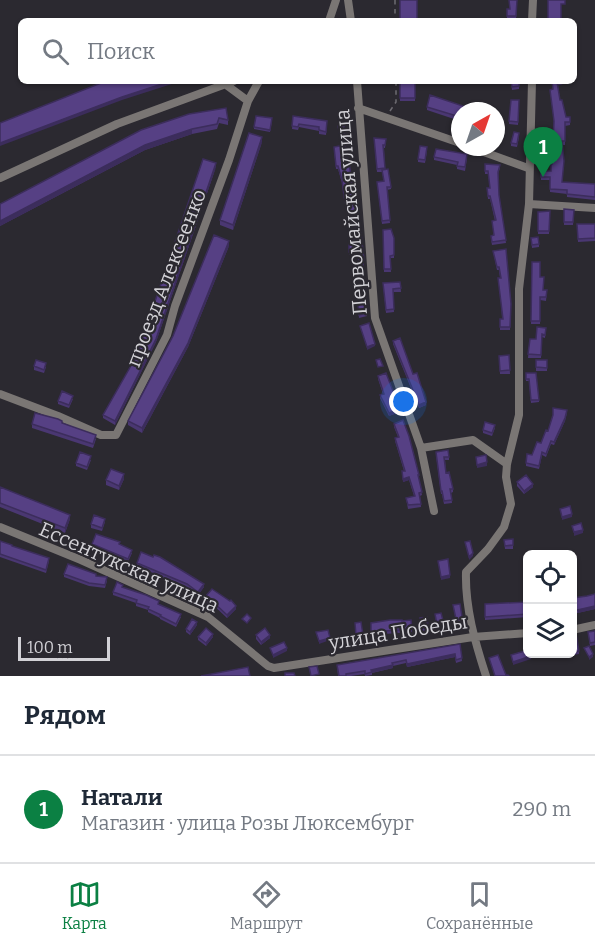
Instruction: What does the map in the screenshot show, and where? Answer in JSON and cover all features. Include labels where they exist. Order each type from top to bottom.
[{"type":"street","points":[[330,18],[336,0]]},
{"type":"street","points":[[348,0],[351,18]]},
{"type":"street","points":[[532,18],[533,0]]},
{"type":"street","points":[[0,178],[117,123],[225,84],[248,101]]},
{"type":"street","name":"проезд Алексеенко","points":[[0,394],[101,435],[116,435],[167,336],[175,306],[229,160],[248,101],[257,84]]},
{"type":"street","name":"Первомайская улица","points":[[357,84],[375,318],[421,448],[434,511]]},
{"type":"street","points":[[486,676],[473,637],[465,587],[466,572],[488,549],[504,527],[511,504],[506,477],[519,415],[519,289],[528,204],[532,84]]},
{"type":"street","points":[[358,108],[451,140]]},
{"type":"street","points":[[495,156],[528,168]]},
{"type":"street","points":[[528,204],[595,208]]},
{"type":"street","points":[[421,448],[473,440],[507,464]]},
{"type":"street","name":"Ессентукская улица","points":[[0,527],[208,616],[272,670]]},
{"type":"street","points":[[577,629],[595,625]]},
{"type":"street","name":"улица Победы","points":[[272,670],[473,637],[523,633]]},
{"type":"path","points":[[395,0],[395,18]]},
{"type":"path","points":[[386,116],[396,102],[396,84]]},
{"type":"building","points":[[400,0],[417,0],[417,18],[400,18]]},
{"type":"building","points":[[509,0],[517,0],[516,16],[507,16],[507,9],[510,9]]},
{"type":"building","points":[[548,0],[565,0],[565,4],[561,4],[561,18],[548,18]]},
{"type":"building","points":[[98,84],[162,84],[0,143],[0,123]]},
{"type":"building","points":[[400,84],[415,84],[415,98],[400,98]]},
{"type":"building","points":[[552,84],[557,84],[566,117],[570,117],[570,122],[565,122],[565,141],[562,141],[564,161],[562,182],[595,184],[595,197],[567,194],[567,190],[550,189],[550,177],[541,177],[541,171],[551,171],[552,164],[554,121],[550,90],[553,89]]},
{"type":"building","points":[[430,95],[451,102],[451,114],[427,107]]},
{"type":"building","points":[[511,100],[519,100],[518,122],[509,121]]},
{"type":"building","points":[[226,108],[228,120],[219,118],[217,124],[192,129],[145,145],[0,221],[0,204],[141,130],[189,114]]},
{"type":"building","points":[[256,116],[272,118],[270,130],[254,127]]},
{"type":"building","points":[[293,116],[327,121],[326,132],[319,130],[319,127],[299,124],[298,127],[292,126]]},
{"type":"building","points":[[344,125],[347,140],[341,141],[338,126]]},
{"type":"building","points":[[514,132],[519,133],[517,144],[511,143]]},
{"type":"building","points":[[249,133],[262,137],[233,225],[220,220]]},
{"type":"building","points":[[374,138],[386,139],[383,145],[385,168],[377,169]]},
{"type":"building","points":[[345,145],[347,159],[350,159],[351,163],[349,164],[360,224],[352,225],[342,180],[338,166],[336,166],[334,147]]},
{"type":"building","points":[[420,146],[427,147],[425,160],[418,159]]},
{"type":"building","points":[[436,149],[451,151],[451,156],[467,156],[465,167],[457,166],[458,162],[434,157]]},
{"type":"building","points":[[203,159],[216,163],[156,339],[115,421],[103,415],[137,355]]},
{"type":"building","points":[[485,164],[500,165],[499,195],[506,240],[492,242],[491,236],[494,235],[492,221],[496,220],[490,196],[488,196],[487,188],[490,188]]},
{"type":"building","points":[[388,169],[391,187],[387,187],[390,220],[382,221],[377,182],[384,181],[382,170]]},
{"type":"building","points":[[564,209],[574,210],[573,222],[564,222]]},
{"type":"building","points":[[550,211],[549,231],[538,231],[538,212]]},
{"type":"building","points":[[577,224],[595,224],[595,238],[578,239]]},
{"type":"building","points":[[391,229],[394,238],[394,255],[390,256],[391,269],[384,269],[383,230]]},
{"type":"building","points":[[361,233],[364,260],[359,260],[358,251],[349,252],[349,235]]},
{"type":"building","points":[[214,235],[229,241],[188,343],[142,428],[128,421],[173,336]]},
{"type":"building","points":[[538,237],[539,244],[532,245],[531,238]]},
{"type":"building","points":[[506,249],[511,304],[510,327],[500,327],[500,319],[503,319],[498,278],[501,278],[493,251]]},
{"type":"building","points":[[532,262],[540,262],[540,277],[544,277],[543,290],[547,290],[546,297],[540,297],[540,321],[531,321]]},
{"type":"building","points":[[363,263],[364,271],[355,272],[354,264]]},
{"type":"building","points":[[400,282],[401,288],[393,289],[394,309],[386,310],[383,283]]},
{"type":"building","points":[[365,284],[367,313],[359,315],[357,291],[354,285]]},
{"type":"building","points":[[369,323],[375,344],[367,347],[360,326]]},
{"type":"building","points":[[537,327],[546,328],[545,335],[542,334],[541,355],[528,354],[530,339],[536,339]]},
{"type":"building","points":[[400,338],[413,374],[417,373],[426,402],[419,405],[393,341]]},
{"type":"building","points":[[509,355],[510,370],[500,371],[499,356]]},
{"type":"building","points":[[380,359],[383,366],[378,367],[376,360]]},
{"type":"building","points":[[36,360],[46,363],[44,370],[34,366]]},
{"type":"building","points":[[536,360],[547,360],[547,368],[536,367]]},
{"type":"building","points":[[386,373],[400,409],[389,413],[380,395],[384,394],[378,376]]},
{"type":"building","points":[[526,373],[536,373],[539,400],[531,400],[529,379],[526,379]]},
{"type":"building","points":[[62,391],[73,396],[69,405],[58,401]]},
{"type":"building","points":[[553,408],[567,410],[554,442],[551,441],[546,454],[542,452],[539,466],[526,463],[527,454],[532,455],[537,442],[541,443],[546,430],[548,431]]},
{"type":"building","points":[[35,413],[58,419],[62,423],[96,435],[93,444],[32,424]]},
{"type":"building","points":[[403,420],[419,475],[422,492],[419,493],[421,504],[408,505],[406,498],[415,496],[409,477],[403,479],[402,471],[405,471],[395,438],[399,437],[394,424]]},
{"type":"building","points":[[485,422],[495,425],[492,433],[483,430]]},
{"type":"building","points":[[448,450],[449,457],[444,457],[446,473],[449,472],[453,489],[450,489],[452,500],[444,501],[436,452]]},
{"type":"building","points":[[80,452],[91,456],[87,467],[76,463]]},
{"type":"building","points":[[486,455],[487,462],[477,465],[476,457]]},
{"type":"building","points":[[111,469],[124,474],[119,486],[106,480]]},
{"type":"building","points":[[526,475],[533,484],[524,491],[517,482]]},
{"type":"building","points":[[0,487],[70,515],[65,528],[0,503]]},
{"type":"building","points":[[570,506],[572,514],[562,517],[560,509]]},
{"type":"building","points":[[94,515],[105,519],[102,528],[91,524]]},
{"type":"building","points":[[581,523],[583,530],[574,532],[572,526]]},
{"type":"building","points":[[96,534],[120,542],[119,544],[132,550],[128,559],[92,544]]},
{"type":"building","points":[[513,539],[513,545],[505,546],[504,540]]},
{"type":"building","points":[[0,541],[49,558],[46,570],[0,554]]},
{"type":"building","points":[[470,541],[473,553],[469,557],[465,542]]},
{"type":"building","points":[[141,552],[160,557],[204,584],[198,592],[187,584],[137,563]]},
{"type":"building","points":[[448,559],[450,575],[441,577],[438,561]]},
{"type":"building","points":[[68,564],[96,574],[96,576],[107,577],[105,585],[89,583],[64,574]]},
{"type":"building","points":[[117,582],[123,585],[122,587],[146,595],[159,601],[158,604],[181,614],[176,624],[148,609],[149,607],[136,603],[137,600],[113,592]]},
{"type":"building","points":[[212,589],[231,600],[236,606],[227,615],[205,597]]},
{"type":"building","points":[[595,594],[595,606],[577,610],[577,597]]},
{"type":"building","points":[[523,602],[523,614],[485,617],[485,604]]},
{"type":"building","points":[[460,604],[463,623],[457,624],[453,605]]},
{"type":"building","points":[[441,613],[444,624],[437,625],[435,614]]},
{"type":"building","points":[[247,614],[251,618],[247,623],[242,619]]},
{"type":"building","points":[[427,617],[428,627],[422,628],[420,618]]},
{"type":"building","points":[[192,619],[197,622],[190,632],[186,629]]},
{"type":"building","points":[[411,620],[412,629],[371,632],[371,623]]},
{"type":"building","points":[[361,622],[363,635],[356,636],[355,623]]},
{"type":"building","points":[[206,628],[213,634],[206,643],[198,637]]},
{"type":"building","points":[[265,628],[270,635],[261,642],[256,635]]},
{"type":"building","points":[[328,630],[330,638],[319,641],[316,632]]},
{"type":"building","points":[[595,631],[595,642],[590,643],[588,632]]},
{"type":"building","points":[[284,642],[287,648],[273,655],[270,648]]},
{"type":"building","points":[[460,644],[462,658],[456,660],[455,654],[407,664],[406,660],[371,670],[372,672],[365,674],[365,671],[339,676],[337,665]]},
{"type":"building","points":[[589,646],[593,654],[589,657],[584,648]]},
{"type":"building","points":[[523,651],[523,658],[525,658],[513,662],[511,655]]},
{"type":"building","points":[[498,655],[506,675],[509,676],[495,676],[489,658]]},
{"type":"building","points":[[317,666],[319,674],[311,676],[309,667]]},
{"type":"building","points":[[248,667],[250,676],[201,676]]},
{"type":"building","points":[[285,673],[294,673],[295,676],[285,676]]},
{"type":"place","name":"Натали","points":[[543,177]]}]
